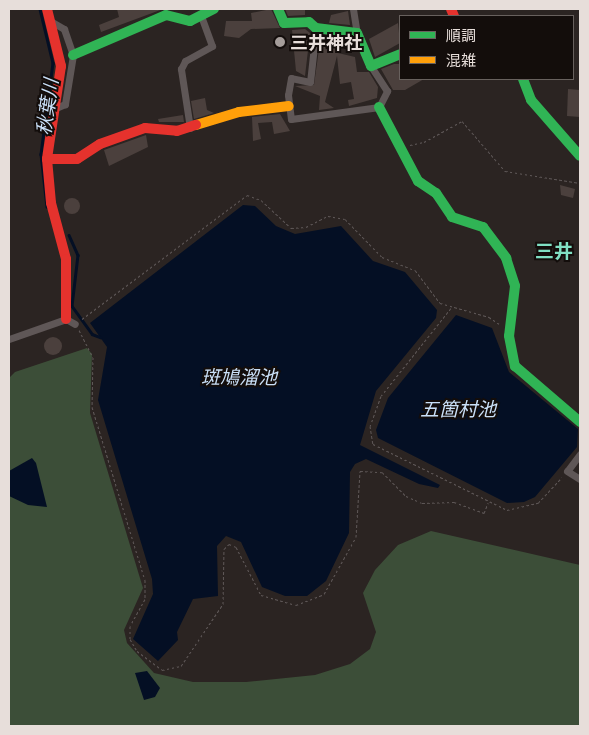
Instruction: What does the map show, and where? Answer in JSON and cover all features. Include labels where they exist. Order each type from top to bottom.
[{"type":"street","points":[[9,339],[70,321],[66,259],[51,203],[47,159],[61,66],[52,22],[47,9]]},
{"type":"street","points":[[72,55],[102,38],[166,14],[190,21],[214,9]]},
{"type":"street","points":[[278,9],[284,23],[309,22],[316,28],[356,33]]},
{"type":"street","points":[[353,9],[356,33],[371,66],[387,91],[379,107]]},
{"type":"street","points":[[190,128],[181,69],[185,61],[212,46],[201,16]]},
{"type":"street","points":[[52,22],[64,29],[72,55],[65,104],[54,109]]},
{"type":"street","points":[[316,28],[310,82],[292,78],[289,106],[291,119],[379,107]]},
{"type":"street","points":[[371,66],[399,54]]},
{"type":"street","points":[[523,80],[531,100],[580,156]]},
{"type":"street","points":[[47,159],[77,159],[100,144],[145,128],[177,132],[239,112],[289,106]]},
{"type":"street","points":[[379,107],[400,143],[418,181],[436,193],[446,212],[483,227],[506,258],[516,305],[509,336],[511,354],[521,373],[562,402],[580,422]]},
{"type":"street","points":[[580,454],[567,471],[580,479]]},
{"type":"path","points":[[400,143],[424,142],[462,121],[505,171],[580,183]]},
{"type":"path","points":[[84,318],[247,195],[261,200],[291,228],[306,227],[328,216],[345,219],[382,257],[408,264],[440,302],[452,308],[489,317],[509,336]]},
{"type":"path","points":[[452,308],[381,396],[370,439],[488,503],[507,510],[531,507],[567,471]]},
{"type":"path","points":[[70,321],[91,350],[92,407],[144,571],[145,599],[130,626],[130,639],[137,651],[162,670],[175,670],[186,661],[223,604],[224,549],[229,544],[236,546],[261,596],[296,605],[324,594],[356,537],[360,470],[382,472],[406,496],[422,503],[454,502],[484,513],[488,503]]},
{"type":"green space","points":[[87,348],[92,354],[90,413],[143,588],[124,630],[127,643],[154,673],[193,682],[246,682],[315,675],[350,664],[370,649],[376,632],[363,593],[375,570],[398,545],[431,531],[580,565],[580,726],[9,726],[9,378],[15,372]]},
{"type":"water","name":"斑鳩溜池","points":[[243,205],[255,206],[276,226],[295,234],[341,226],[373,261],[405,272],[437,310],[436,318],[376,391],[360,445],[440,485],[438,488],[419,484],[366,459],[355,464],[350,472],[349,533],[326,581],[307,596],[285,596],[262,587],[241,542],[226,536],[217,546],[218,596],[193,599],[177,632],[178,640],[158,661],[133,639],[153,594],[152,579],[98,400],[107,347],[90,323]]},
{"type":"water","name":"五箇村池","points":[[456,315],[492,328],[509,372],[578,429],[577,447],[535,497],[524,502],[507,503],[378,438],[376,430],[388,398]]},
{"type":"water","points":[[32,458],[36,463],[47,507],[28,505],[9,496],[9,471]]},
{"type":"water","points":[[147,671],[160,688],[155,697],[144,700],[135,673]]},
{"type":"building","points":[[117,9],[163,9],[101,32],[99,25],[119,17]]},
{"type":"building","points":[[271,9],[280,28],[251,29],[239,38],[224,36],[226,21],[252,21],[251,13]]},
{"type":"building","points":[[285,9],[305,9],[305,15],[288,16]]},
{"type":"building","points":[[348,11],[350,25],[329,23],[331,15]]},
{"type":"building","points":[[398,23],[399,44],[375,57],[369,39]]},
{"type":"building","points":[[305,29],[310,33],[305,76],[296,71],[292,30]]},
{"type":"building","points":[[329,37],[337,38],[338,53],[355,57],[357,72],[369,72],[378,87],[377,98],[349,106],[348,100],[354,99],[351,82],[340,84],[337,56],[325,102],[334,108],[319,110],[320,96],[295,86],[314,85],[320,42],[329,41]]},
{"type":"building","points":[[399,64],[399,80],[422,80],[405,90],[393,90],[381,69]]},
{"type":"building","points":[[568,89],[580,90],[580,117],[567,116]]},
{"type":"building","points":[[205,98],[207,110],[214,113],[194,119],[191,101]]},
{"type":"building","points":[[280,114],[290,131],[274,134],[272,122],[258,123],[261,139],[253,141],[252,117]]},
{"type":"building","points":[[183,115],[184,122],[159,122],[158,119]]},
{"type":"building","points":[[146,135],[148,147],[109,166],[104,150]]},
{"type":"building","points":[[560,185],[575,189],[573,198],[561,195]]},
{"type":"building","points":[[69,198],[75,198],[80,203],[78,212],[69,214],[64,209],[64,203]]},
{"type":"building","points":[[53,337],[59,340],[62,346],[59,352],[53,355],[47,352],[44,346],[47,340]]},
{"type":"waterway","name":"秋葉川","points":[[40,9],[53,63],[41,154],[47,207]]},
{"type":"waterway","name":"秋葉川","points":[[69,235],[78,255],[72,306],[92,334],[100,337]]},
{"type":"traffic: fast","points":[[73,55],[166,15],[190,21],[214,9]]},
{"type":"traffic: fast","points":[[278,9],[284,23],[309,22],[316,28],[357,33],[371,66],[399,54]]},
{"type":"traffic: fast","points":[[523,80],[531,100],[580,156]]},
{"type":"traffic: fast","points":[[379,107],[418,181],[436,193],[452,217],[483,227],[506,258],[515,286],[509,336],[515,366],[580,422]]},
{"type":"traffic: slow","points":[[196,125],[239,112],[289,106]]},
{"type":"traffic: jam","points":[[47,9],[61,66],[47,159],[51,203],[66,259],[66,319]]},
{"type":"traffic: jam","points":[[451,9],[454,15]]},
{"type":"traffic: jam","points":[[47,159],[77,159],[100,144],[145,128],[177,131],[196,125]]},
{"type":"place","name":"三井神社","points":[[280,42]]},
{"type":"district","name":"三井","points":[[554,252]]}]
